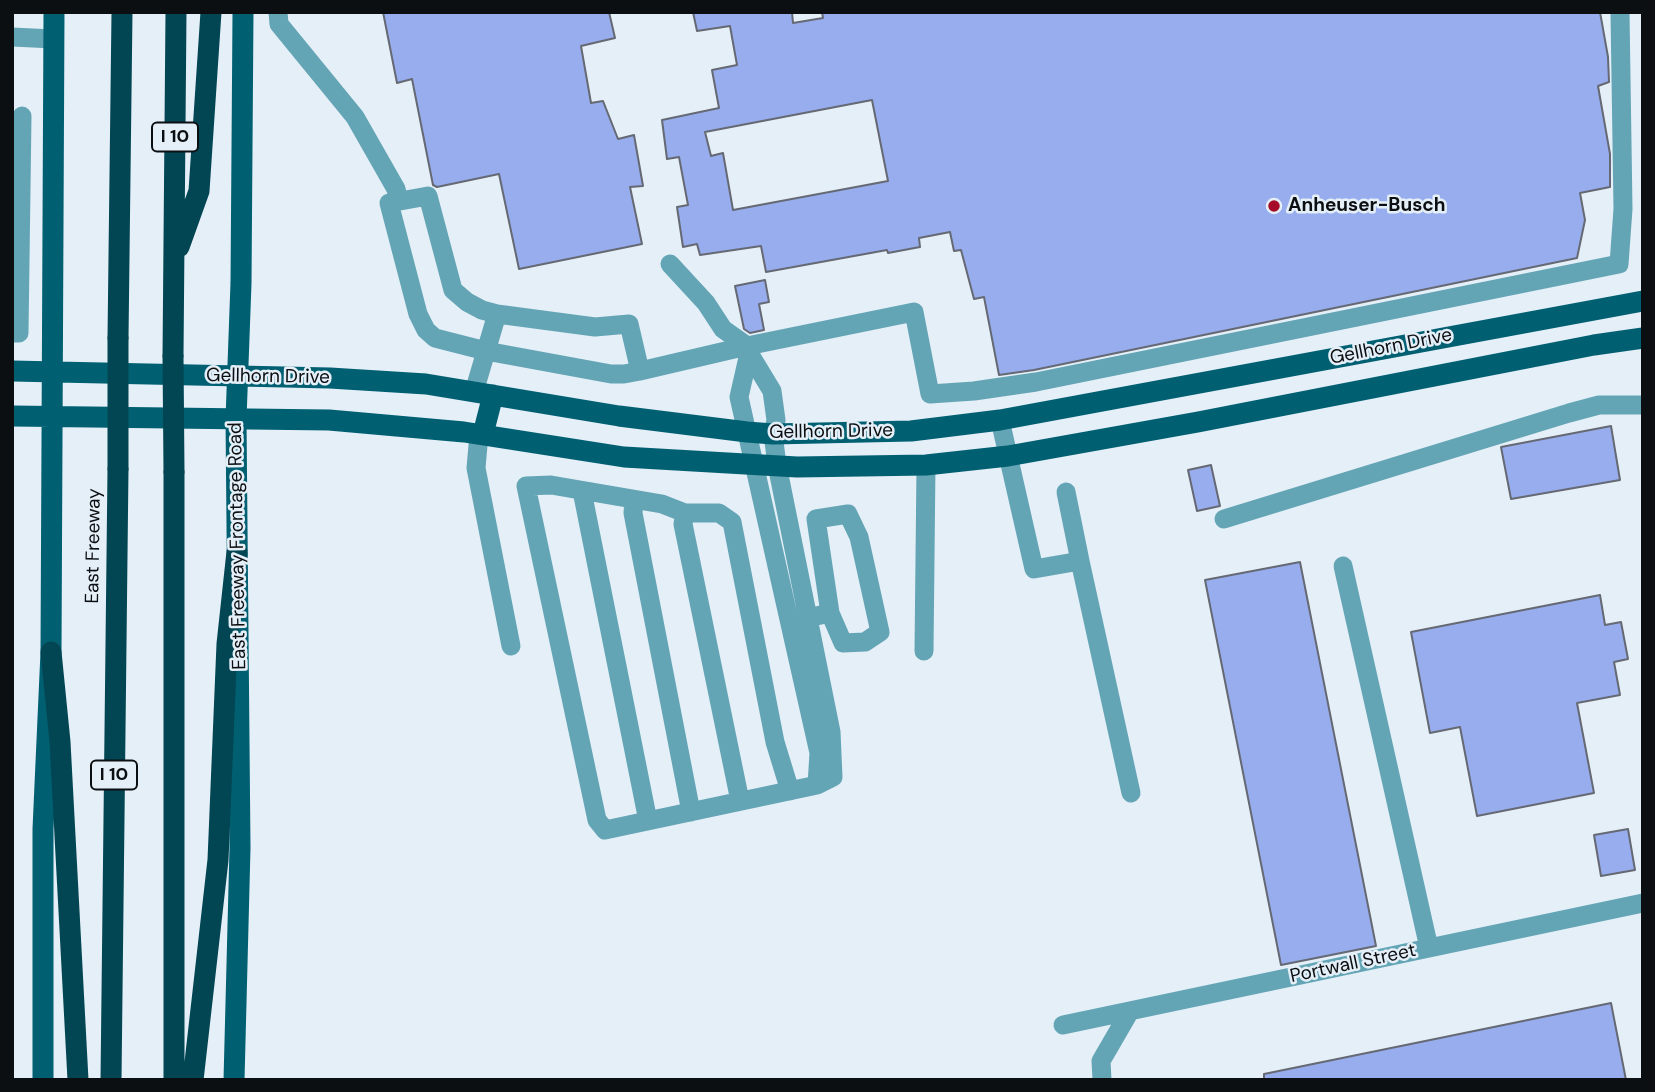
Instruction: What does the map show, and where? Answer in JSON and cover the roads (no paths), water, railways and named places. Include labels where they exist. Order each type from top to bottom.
[{"type":"highway","points":[[115,12],[121,138]]},
{"type":"highway","name":"East Freeway","points":[[111,1080],[122,12]]},
{"type":"highway","name":"I 10","points":[[174,1080],[173,338],[176,12]]},
{"type":"highway","points":[[174,262],[200,191],[211,12]]},
{"type":"highway","points":[[193,1080],[218,860],[227,644],[237,552]]},
{"type":"highway","points":[[51,652],[60,741],[78,1080]]},
{"type":"main road","points":[[43,1080],[43,829],[51,652],[54,12]]},
{"type":"main road","name":"East Freeway Frontage Road","points":[[234,1080],[240,848],[236,419],[243,12]]},
{"type":"main road","name":"Gellhorn Drive","points":[[12,371],[426,384],[619,416],[747,432],[911,432],[1000,420],[1198,385],[1398,345],[1643,301]]},
{"type":"main road","name":"Gellhorn Drive","points":[[12,416],[330,420],[481,434],[624,457],[777,466],[926,466],[1008,456],[1643,338]]},
{"type":"main road","points":[[1398,345],[1407,381]]},
{"type":"main road","points":[[1198,385],[1206,420]]},
{"type":"main road","points":[[481,434],[484,394]]},
{"type":"street","points":[[278,12],[279,24],[355,117],[396,189],[399,201]]},
{"type":"street","points":[[640,371],[629,324],[596,327],[497,314],[467,302],[453,289],[428,196],[389,203],[418,314],[426,330],[435,338],[486,351],[611,374],[640,371],[748,350],[914,312],[930,394],[1036,382],[1619,264],[1623,209],[1620,12]]},
{"type":"street","points":[[12,37],[54,39]]},
{"type":"street","points":[[12,333],[19,333],[22,116]]},
{"type":"street","points":[[670,264],[706,303],[723,329],[748,350],[772,391],[777,466],[831,732],[833,777],[817,785],[790,791],[740,801],[606,830],[597,820],[526,486],[551,485],[662,504],[685,513],[719,513],[732,522],[775,742],[790,791]]},
{"type":"street","points":[[484,394],[486,351],[497,314]]},
{"type":"street","points":[[748,350],[739,397],[755,465],[784,623],[819,753],[817,785]]},
{"type":"street","points":[[1224,519],[1569,413],[1599,405],[1643,405]]},
{"type":"street","points":[[1000,420],[1034,569],[1080,561]]},
{"type":"street","points":[[481,434],[476,468],[511,646]]},
{"type":"street","points":[[924,651],[926,466]]},
{"type":"street","points":[[582,491],[648,821]]},
{"type":"street","points":[[1066,492],[1131,793]]},
{"type":"street","points":[[634,500],[633,513],[691,812]]},
{"type":"street","points":[[685,513],[682,524],[740,801]]},
{"type":"street","points":[[848,514],[859,537],[880,632],[866,642],[843,643],[830,613],[816,519],[848,514]]},
{"type":"street","points":[[1343,566],[1429,948]]},
{"type":"street","points":[[784,623],[830,613]]},
{"type":"street","name":"Portwall Street","points":[[1063,1025],[1643,903]]},
{"type":"street","points":[[1102,1080],[1101,1061],[1130,1011]]},
{"type":"place","name":"Anheuser-Busch","points":[[1274,206]]}]
